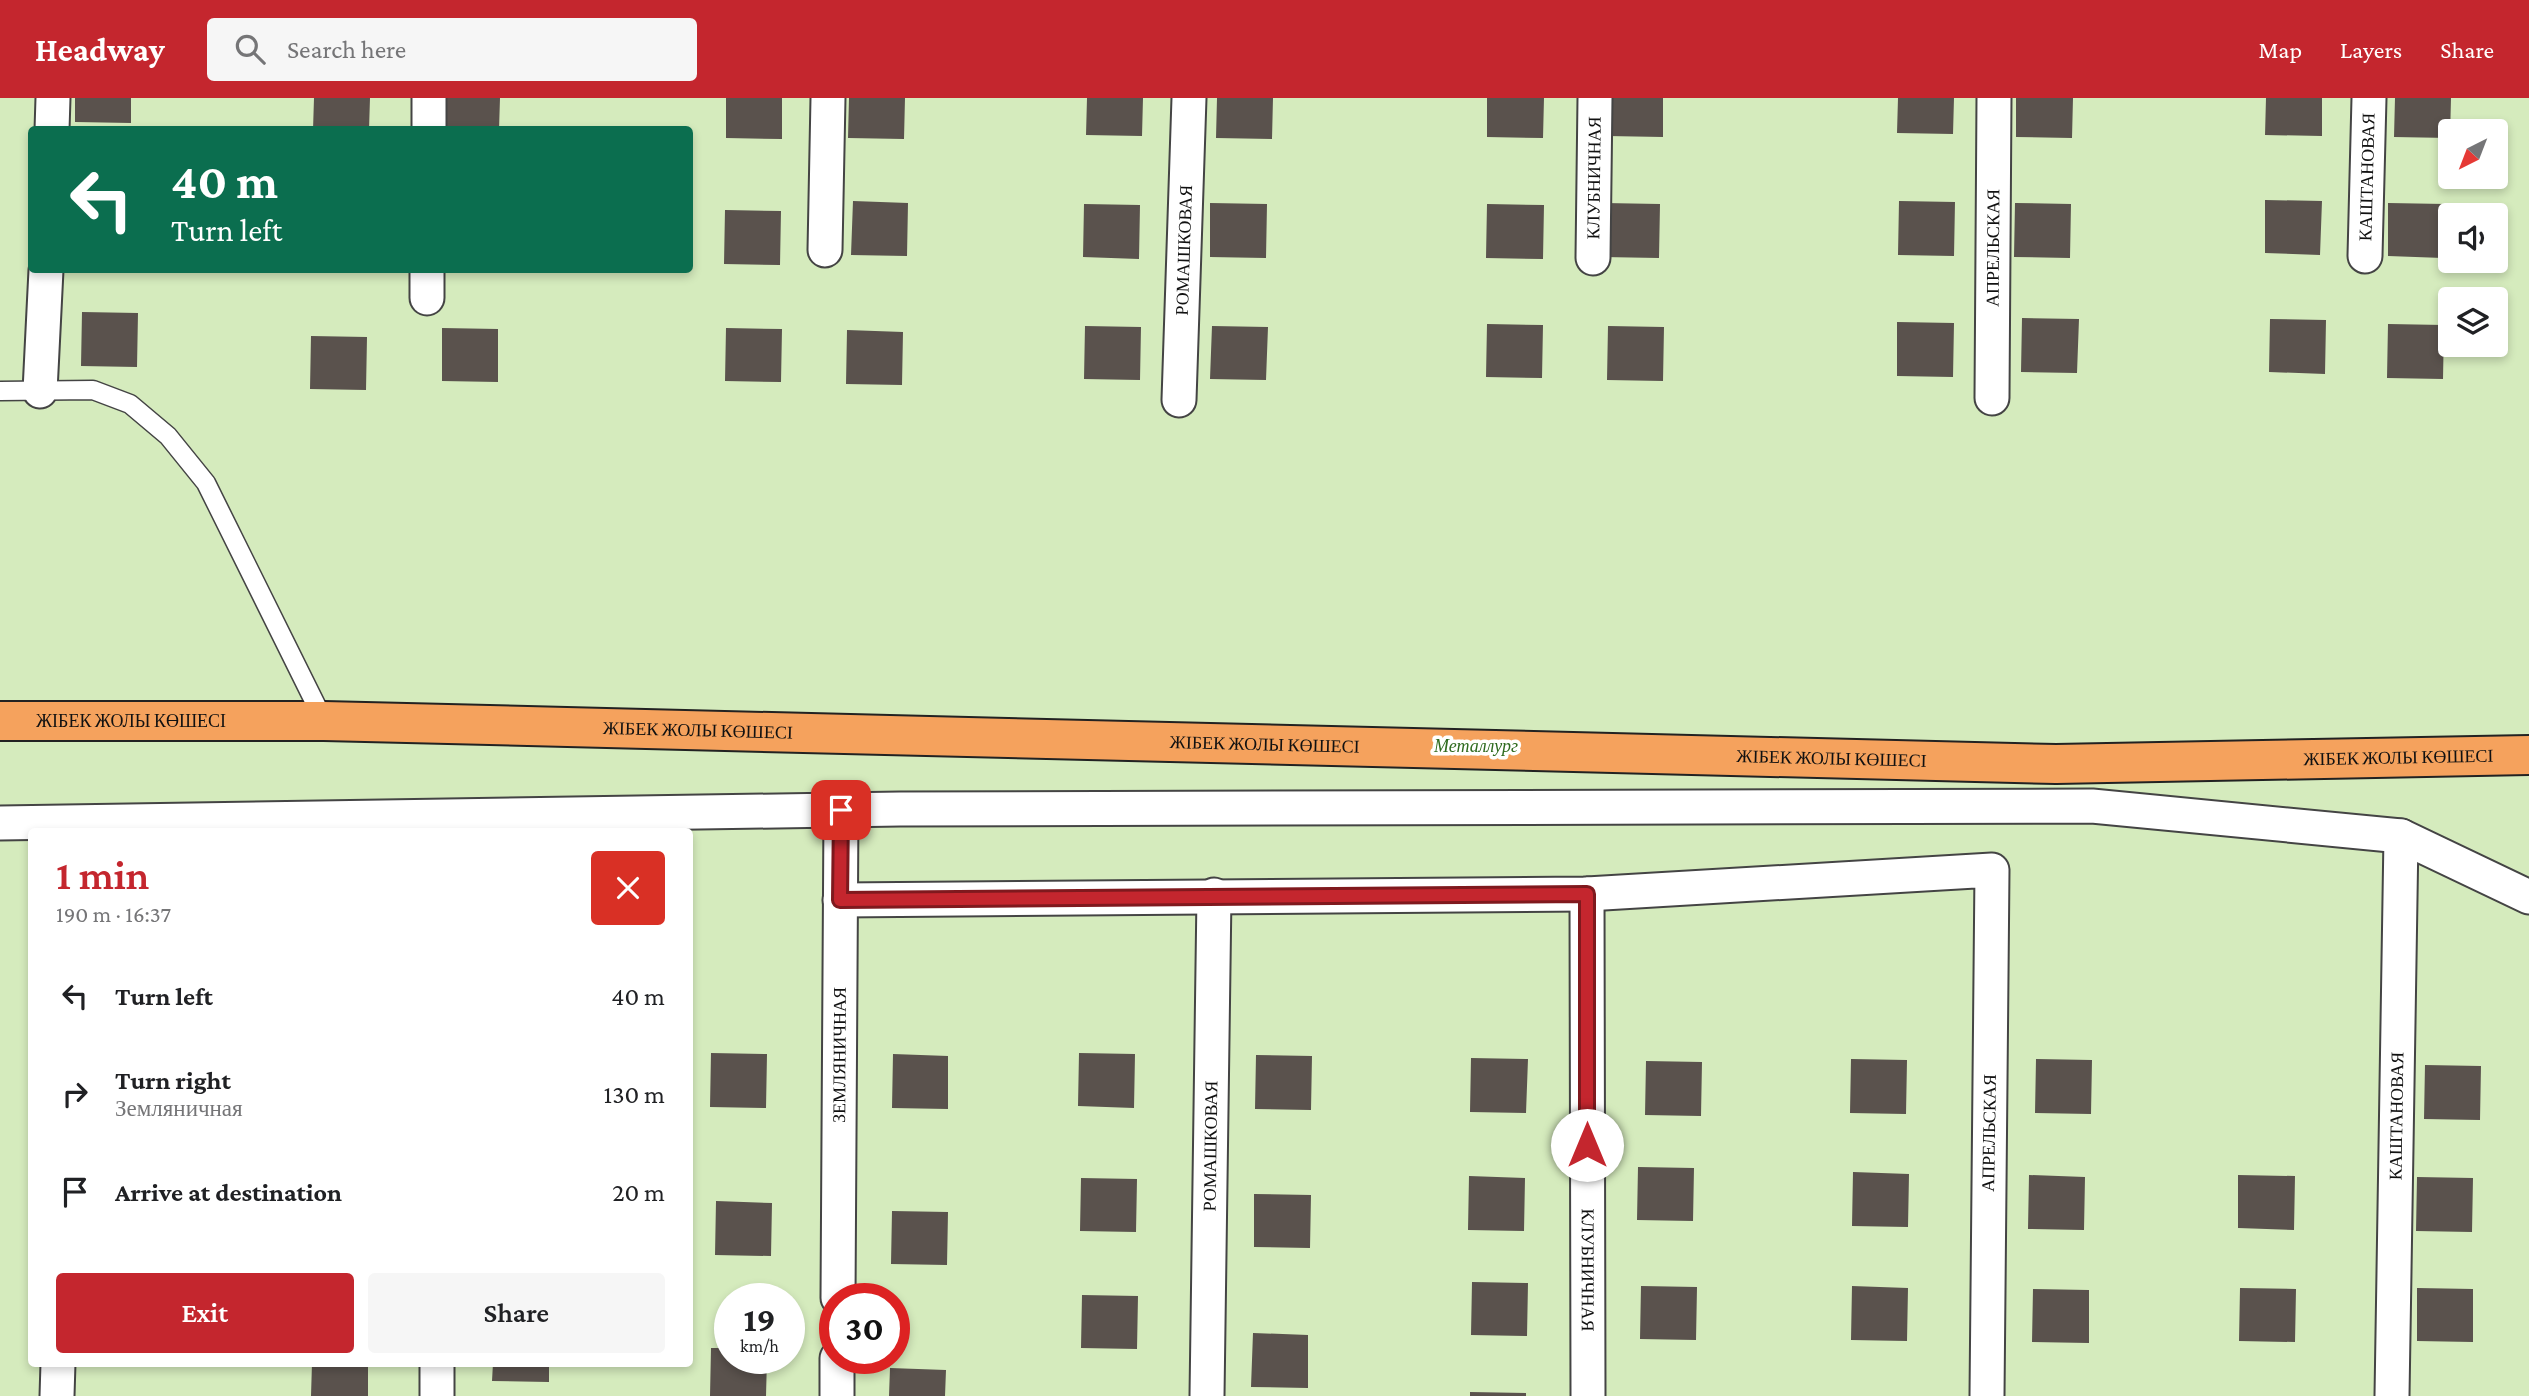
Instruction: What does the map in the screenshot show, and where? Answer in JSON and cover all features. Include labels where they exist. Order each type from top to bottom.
[{"type":"highway","name":"ЖІБЕК ЖОЛЫ КӨШЕСІ","points":[[0,721],[324,721],[2056,764],[2529,755]]},
{"type":"street","points":[[52,126],[53,98]]},
{"type":"street","points":[[429,98],[429,126]]},
{"type":"street","points":[[825,250],[828,98]]},
{"type":"street","name":"РОМАШКОВАЯ","points":[[1179,400],[1189,98]]},
{"type":"street","name":"КЛУБНИЧНАЯ","points":[[1593,258],[1595,98]]},
{"type":"street","name":"АПРЕЛЬСКАЯ","points":[[1992,398],[1994,98]]},
{"type":"street","name":"КАШТАНОВАЯ","points":[[2365,256],[2369,98]]},
{"type":"street","points":[[40,391],[46,273]]},
{"type":"street","points":[[0,823],[70,827],[439,824],[841,810],[2092,806],[2401,836],[2529,897]]},
{"type":"street","name":"ЗЕМЛЯНИЧНАЯ","points":[[838,1283],[841,810]]},
{"type":"street","name":"КАШТАНОВАЯ","points":[[2392,1396],[2401,836]]},
{"type":"street","name":"АПРЕЛЬСКАЯ","points":[[1587,894],[1992,870],[1987,1396]]},
{"type":"street","points":[[840,900],[1587,894]]},
{"type":"street","name":"КЛУБНИЧНАЯ","points":[[1587,894],[1588,1396]]},
{"type":"street","name":"РОМАШКОВАЯ","points":[[1207,1396],[1214,895]]},
{"type":"street","points":[[57,1396],[58,1367]]},
{"type":"street","points":[[437,1367],[437,1396]]},
{"type":"street","points":[[837,1374],[837,1396]]},
{"type":"lane","points":[[0,391],[93,390],[130,404],[168,436],[206,483],[324,721]]},
{"type":"green space","name":"Металлург","points":[[0,98],[2529,98],[2529,1396],[0,1396]]},
{"type":"building","points":[[75,98],[131,98],[131,123],[75,122]]},
{"type":"building","points":[[314,98],[370,98],[369,126],[313,126]]},
{"type":"building","points":[[444,98],[500,98],[499,126],[443,126]]},
{"type":"building","points":[[726,98],[782,98],[782,139],[726,138]]},
{"type":"building","points":[[849,98],[905,98],[904,139],[848,138]]},
{"type":"building","points":[[1087,98],[1143,98],[1142,136],[1086,135]]},
{"type":"building","points":[[1217,98],[1273,98],[1272,139],[1216,138]]},
{"type":"building","points":[[1487,98],[1544,98],[1543,138],[1487,137]]},
{"type":"building","points":[[1607,98],[1663,98],[1663,137],[1607,136]]},
{"type":"building","points":[[1898,98],[1954,98],[1953,134],[1897,133]]},
{"type":"building","points":[[2016,98],[2073,98],[2072,138],[2016,137]]},
{"type":"building","points":[[2266,98],[2322,98],[2322,136],[2265,135]]},
{"type":"building","points":[[2395,98],[2451,98],[2450,119],[2438,119],[2438,138],[2394,137]]},
{"type":"building","points":[[2265,200],[2322,201],[2320,255],[2265,253]]},
{"type":"building","points":[[853,201],[908,203],[907,256],[851,255]]},
{"type":"building","points":[[1899,201],[1955,202],[1954,256],[1898,255]]},
{"type":"building","points":[[1210,203],[1267,204],[1266,258],[1210,257]]},
{"type":"building","points":[[1604,203],[1660,204],[1659,258],[1603,257]]},
{"type":"building","points":[[2015,203],[2071,204],[2070,258],[2014,257]]},
{"type":"building","points":[[2388,203],[2438,204],[2438,258],[2388,256]]},
{"type":"building","points":[[1084,204],[1140,205],[1139,259],[1083,257]]},
{"type":"building","points":[[1487,204],[1544,205],[1543,259],[1486,258]]},
{"type":"building","points":[[725,210],[781,211],[780,265],[724,264]]},
{"type":"building","points":[[82,312],[138,313],[137,367],[81,366]]},
{"type":"building","points":[[2022,318],[2079,319],[2077,373],[2021,372]]},
{"type":"building","points":[[2270,319],[2326,320],[2325,374],[2269,372]]},
{"type":"building","points":[[1897,322],[1954,323],[1953,377],[1897,376]]},
{"type":"building","points":[[1487,324],[1543,325],[1542,378],[1486,377]]},
{"type":"building","points":[[2388,324],[2438,325],[2438,357],[2443,357],[2443,379],[2387,378]]},
{"type":"building","points":[[1085,326],[1141,327],[1140,380],[1084,379]]},
{"type":"building","points":[[1212,326],[1268,327],[1266,380],[1210,379]]},
{"type":"building","points":[[1608,326],[1664,327],[1663,381],[1607,380]]},
{"type":"building","points":[[442,328],[498,329],[498,382],[442,381]]},
{"type":"building","points":[[726,328],[782,329],[781,382],[725,381]]},
{"type":"building","points":[[847,330],[903,332],[902,385],[846,384]]},
{"type":"building","points":[[311,336],[367,337],[366,390],[310,389]]},
{"type":"building","points":[[711,1053],[767,1054],[766,1108],[710,1107]]},
{"type":"building","points":[[1079,1053],[1135,1054],[1134,1108],[1078,1106]]},
{"type":"building","points":[[893,1054],[948,1056],[948,1109],[892,1108]]},
{"type":"building","points":[[1256,1055],[1312,1056],[1311,1110],[1255,1109]]},
{"type":"building","points":[[1471,1058],[1528,1059],[1526,1113],[1470,1112]]},
{"type":"building","points":[[1851,1059],[1907,1060],[1906,1114],[1850,1113]]},
{"type":"building","points":[[2036,1059],[2092,1060],[2091,1114],[2035,1113]]},
{"type":"building","points":[[1646,1061],[1702,1062],[1701,1116],[1645,1115]]},
{"type":"building","points":[[2425,1065],[2481,1066],[2480,1120],[2424,1119]]},
{"type":"building","points":[[1638,1167],[1694,1168],[1693,1221],[1637,1220]]},
{"type":"building","points":[[1853,1172],[1909,1174],[1908,1227],[1852,1226]]},
{"type":"building","points":[[2029,1175],[2085,1177],[2084,1230],[2028,1229]]},
{"type":"building","points":[[2238,1175],[2295,1176],[2294,1230],[2238,1228]]},
{"type":"building","points":[[1469,1176],[1525,1178],[1524,1231],[1468,1230]]},
{"type":"building","points":[[2417,1177],[2473,1178],[2472,1232],[2416,1231]]},
{"type":"building","points":[[1081,1178],[1137,1179],[1136,1232],[1080,1231]]},
{"type":"building","points":[[1254,1194],[1311,1195],[1310,1248],[1254,1247]]},
{"type":"building","points":[[716,1201],[772,1203],[771,1256],[715,1255]]},
{"type":"building","points":[[892,1211],[948,1212],[947,1265],[891,1264]]},
{"type":"building","points":[[1472,1282],[1528,1283],[1527,1336],[1471,1335]]},
{"type":"building","points":[[1641,1286],[1697,1287],[1696,1340],[1640,1339]]},
{"type":"building","points":[[1852,1286],[1908,1288],[1907,1341],[1851,1340]]},
{"type":"building","points":[[2240,1288],[2296,1289],[2295,1342],[2239,1341]]},
{"type":"building","points":[[2417,1288],[2473,1289],[2473,1342],[2417,1341]]},
{"type":"building","points":[[2033,1289],[2089,1290],[2089,1343],[2032,1342]]},
{"type":"building","points":[[1082,1295],[1138,1296],[1137,1349],[1081,1348]]},
{"type":"building","points":[[1253,1333],[1308,1335],[1308,1388],[1251,1387]]},
{"type":"building","points":[[711,1348],[714,1348],[714,1374],[767,1374],[766,1396],[710,1396]]},
{"type":"building","points":[[312,1367],[368,1367],[368,1396],[311,1396]]},
{"type":"building","points":[[493,1367],[549,1367],[549,1382],[492,1381]]},
{"type":"building","points":[[910,1369],[946,1370],[945,1396],[889,1396],[890,1374],[910,1374]]},
{"type":"building","points":[[1470,1392],[1526,1393],[1526,1396],[1470,1396]]},
{"type":"route","points":[[841,810],[840,900],[1587,894],[1587,1145]]}]
